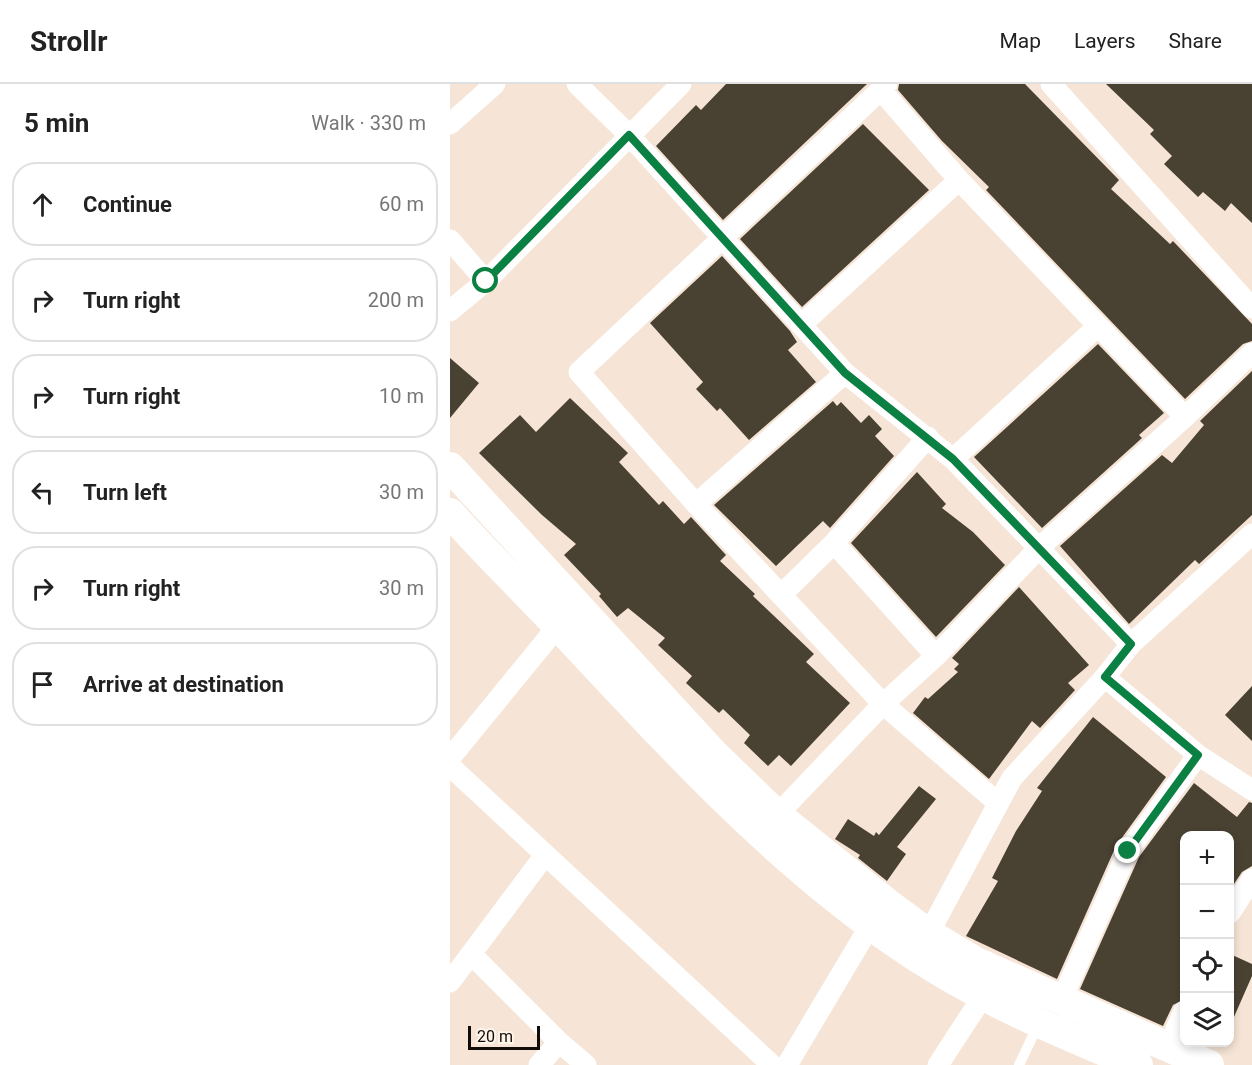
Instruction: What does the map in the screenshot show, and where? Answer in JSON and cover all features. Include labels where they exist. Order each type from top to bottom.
[{"type":"street","points":[[450,124],[495,84]]},
{"type":"street","points":[[577,84],[629,135],[845,373],[953,459],[1131,644]]},
{"type":"street","points":[[450,311],[486,281],[681,84]]},
{"type":"street","points":[[1051,84],[1252,308]]},
{"type":"street","points":[[998,803],[883,704],[696,504],[579,372],[884,87],[959,180],[1185,417]]},
{"type":"street","points":[[801,325],[959,180]]},
{"type":"street","points":[[450,240],[486,281]]},
{"type":"street","points":[[953,459],[1097,327]]},
{"type":"street","points":[[777,814],[883,704],[936,656],[1040,547],[1185,417],[1252,353]]},
{"type":"street","points":[[696,504],[845,373]]},
{"type":"street","points":[[781,595],[834,543],[928,437]]},
{"type":"street","points":[[450,466],[567,615],[704,781],[759,833],[871,924],[922,945],[976,962],[1203,1064]]},
{"type":"street","points":[[455,529],[567,615],[777,814],[922,945],[983,996],[1126,1063]]},
{"type":"street","points":[[922,945],[1012,778],[1105,677],[1131,644],[1252,534]]},
{"type":"street","points":[[834,543],[936,656]]},
{"type":"street","points":[[450,758],[567,615]]},
{"type":"street","points":[[1105,677],[1198,755],[1252,790]]},
{"type":"street","points":[[1061,1001],[1128,851],[1198,755]]},
{"type":"street","points":[[450,766],[772,1065]]},
{"type":"street","points":[[450,982],[545,855]]},
{"type":"street","points":[[1234,906],[1252,879]]},
{"type":"street","points":[[788,1065],[871,924]]},
{"type":"street","points":[[471,954],[559,1042],[586,1065]]},
{"type":"street","points":[[938,1065],[983,996]]},
{"type":"street","points":[[1168,1047],[1180,1022]]},
{"type":"street","points":[[539,1065],[559,1042]]},
{"type":"lane","points":[[1019,1065],[1040,1022]]},
{"type":"building","points":[[726,84],[867,84],[723,220],[656,146],[696,105],[701,110]]},
{"type":"building","points":[[899,84],[1025,84],[1119,180],[1111,189],[1170,244],[1173,241],[1252,324],[1252,341],[1243,344],[1185,399],[986,190],[989,187],[942,141],[898,90]]},
{"type":"building","points":[[1106,84],[1252,84],[1252,223],[1231,203],[1225,211],[1203,192],[1198,197],[1164,164],[1172,156],[1150,134],[1154,130]]},
{"type":"building","points":[[863,124],[929,190],[802,307],[740,239]]},
{"type":"building","points":[[722,256],[790,331],[797,342],[788,350],[816,382],[749,440],[720,408],[717,411],[696,389],[703,382],[650,323]]},
{"type":"building","points":[[1098,344],[1164,413],[1139,435],[1142,438],[1042,528],[974,457]]},
{"type":"building","points":[[450,358],[479,383],[450,418]]},
{"type":"building","points":[[1252,371],[1252,515],[1199,564],[1195,560],[1129,624],[1060,546],[1162,455],[1172,463],[1204,425],[1200,421]]},
{"type":"building","points":[[570,398],[628,453],[619,462],[659,505],[663,501],[684,524],[691,517],[726,555],[720,561],[814,654],[806,662],[850,703],[791,766],[779,755],[768,766],[744,743],[750,735],[723,709],[719,713],[686,683],[692,676],[658,645],[665,638],[628,608],[617,617],[599,596],[601,594],[564,555],[576,544],[542,515],[479,453],[520,415],[536,432]]},
{"type":"building","points":[[833,401],[837,406],[841,402],[861,423],[869,415],[882,429],[875,436],[894,456],[830,528],[823,521],[776,566],[714,505]]},
{"type":"building","points":[[917,472],[946,504],[942,508],[973,532],[1005,565],[936,637],[851,543]]},
{"type":"building","points":[[1019,587],[1089,665],[1068,683],[1075,690],[1040,728],[1032,721],[989,779],[913,713],[925,697],[928,699],[958,672],[954,669],[959,664],[952,658]]},
{"type":"building","points":[[1252,686],[1252,741],[1225,715]]},
{"type":"building","points":[[1093,717],[1166,777],[1116,846],[1057,979],[966,936],[998,881],[992,878],[1016,831],[1042,791],[1037,788]]},
{"type":"building","points":[[1194,783],[1237,817],[1249,802],[1252,803],[1252,866],[1242,872],[1234,884],[1234,831],[1180,831],[1180,1002],[1173,1005],[1163,1026],[1080,989],[1139,857]]},
{"type":"building","points":[[919,786],[936,799],[897,847],[906,854],[887,881],[858,858],[860,855],[835,839],[848,819],[874,836],[876,832],[879,835]]},
{"type":"building","points":[[1234,956],[1252,964],[1252,976],[1234,1017]]},
{"type":"route","points":[[486,281],[629,135],[845,373],[953,459],[1131,644],[1105,677],[1198,755],[1128,851]]}]
